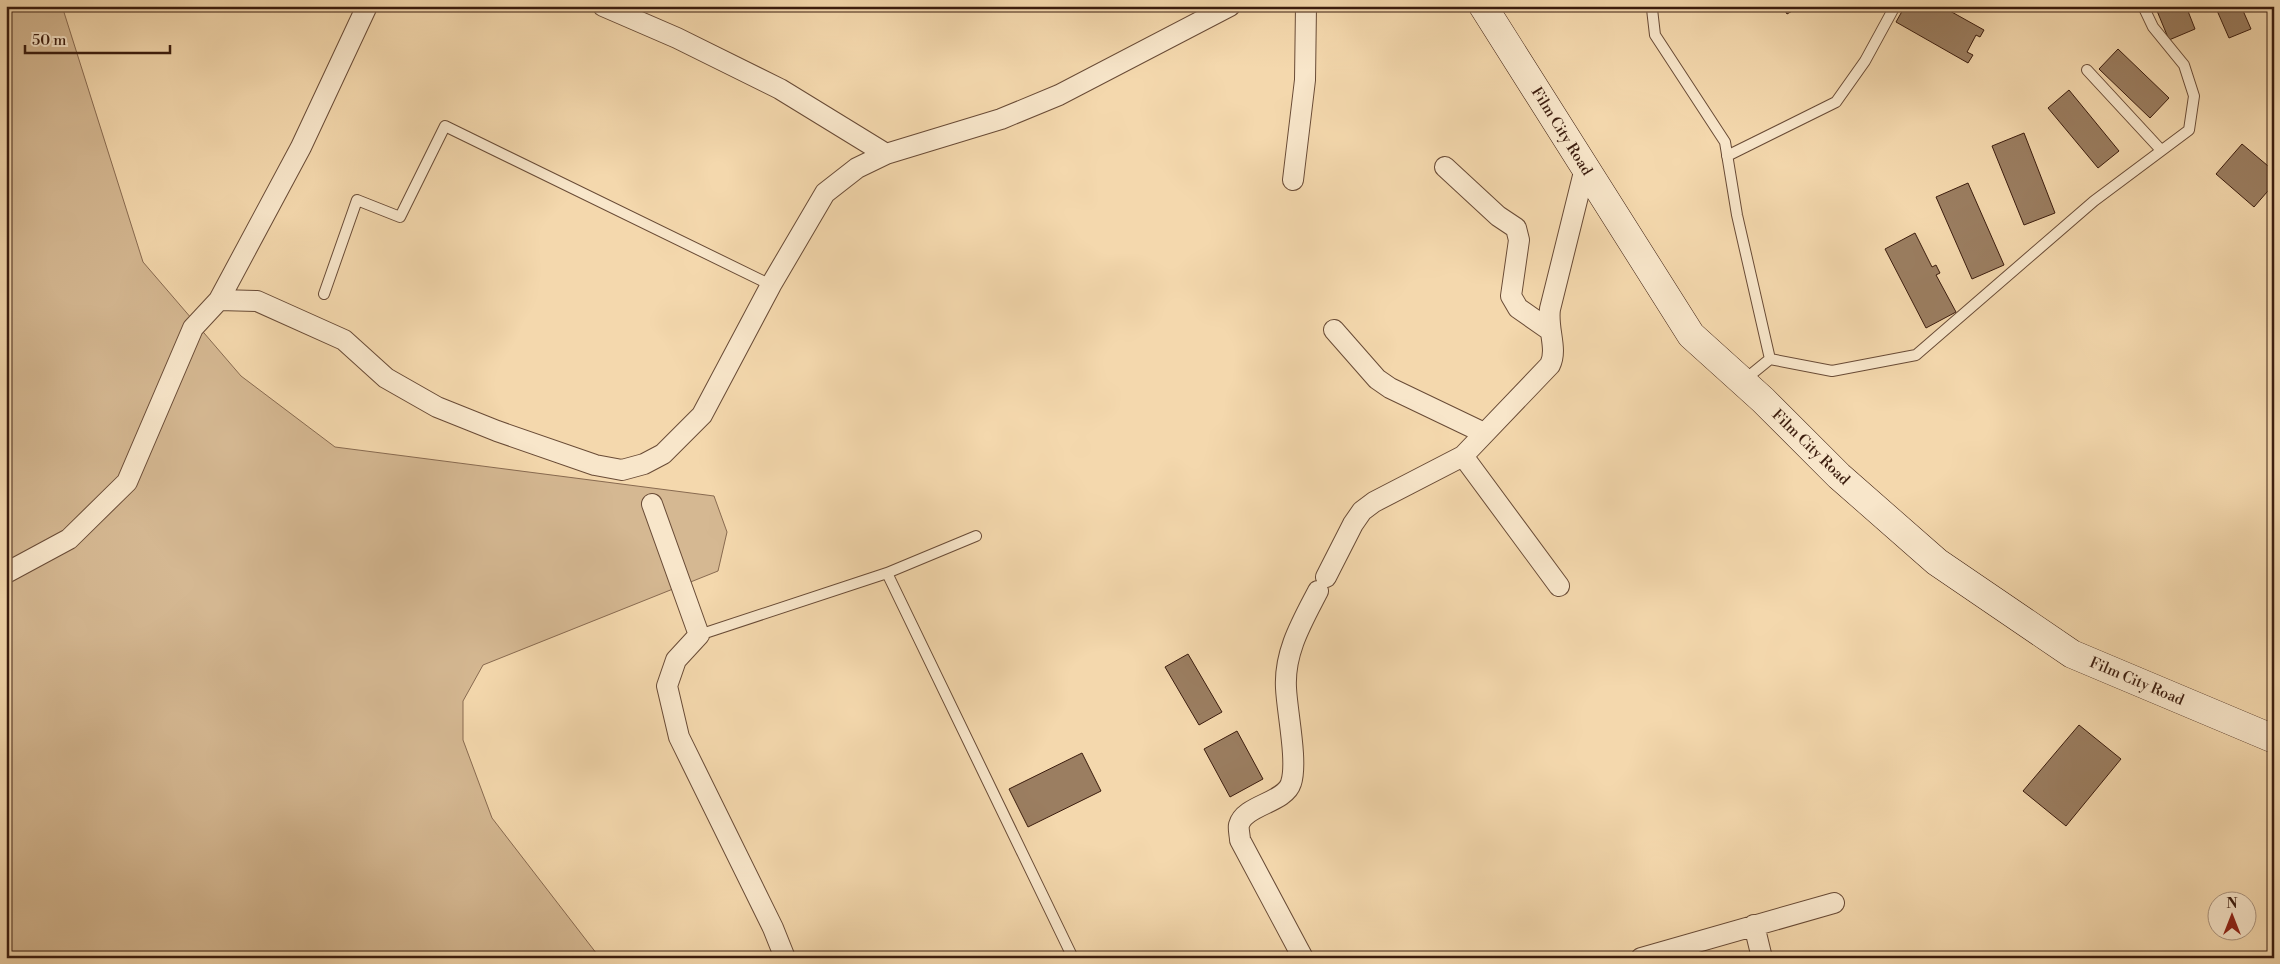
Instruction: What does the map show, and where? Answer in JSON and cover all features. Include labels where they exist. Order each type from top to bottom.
[{"type":"street","points":[[6,573],[69,538],[126,482],[193,328],[219,300],[301,147],[367,6]]},
{"type":"street","points":[[603,6],[677,38],[780,89],[886,154]]},
{"type":"street","points":[[219,300],[257,302],[344,340],[386,378],[437,407],[595,464],[622,470],[644,464],[663,454],[702,415],[771,285],[825,194],[857,168],[886,154],[1001,120],[1059,95],[1230,6]]},
{"type":"street","points":[[1292,180],[1305,80],[1306,6]]},
{"type":"street","name":"Film City Road","points":[[1482,6],[1691,335],[1743,381],[1839,476],[1937,562],[2072,654],[2274,739]]},
{"type":"street","points":[[1445,167],[1498,216],[1516,228],[1519,240],[1511,296],[1518,308],[1548,329]]},
{"type":"street","points":[[1303,958],[1240,840],[1239,825],[1245,816],[1283,794],[1291,785],[1293,770],[1286,686],[1288,662],[1294,638],[1362,511],[1463,456],[1550,365],[1554,351],[1548,329],[1550,310],[1585,168]]},
{"type":"street","points":[[1334,330],[1378,379],[1390,388],[1484,433]]},
{"type":"street","points":[[1463,456],[1559,586]]},
{"type":"street","points":[[652,504],[699,635],[676,660],[667,686],[679,737],[773,928],[785,958]]},
{"type":"street","points":[[1640,958],[1834,903]]},
{"type":"street","points":[[1754,925],[1762,958]]},
{"type":"lane","points":[[1727,156],[1836,102],[1865,60],[1894,6]]},
{"type":"lane","points":[[1770,359],[1832,371],[1916,355],[2094,201],[2190,130],[2194,96],[2184,65],[2153,27],[2143,6]]},
{"type":"lane","points":[[1652,9],[1655,35],[1725,142],[1737,215],[1770,359]]},
{"type":"lane","points":[[2086,70],[2161,150]]},
{"type":"lane","points":[[324,294],[357,200],[400,216],[445,126],[771,285]]},
{"type":"lane","points":[[1743,381],[1770,359]]},
{"type":"lane","points":[[699,635],[887,573],[976,536]]},
{"type":"lane","points":[[887,573],[1073,958]]},
{"type":"shaded area","points":[[6,6],[62,6],[143,262],[241,376],[335,447],[714,496],[727,532],[718,571],[483,665],[463,701],[463,740],[492,818],[600,958],[6,958]]},
{"type":"building","points":[[1782,6],[1801,6],[1787,14]]},
{"type":"building","points":[[1905,6],[1941,6],[1984,30],[1980,37],[1976,35],[1967,52],[1973,55],[1968,63],[1896,22]]},
{"type":"building","points":[[2155,6],[2186,6],[2195,29],[2169,40]]},
{"type":"building","points":[[2215,6],[2241,6],[2251,29],[2229,38]]},
{"type":"building","points":[[2118,49],[2169,98],[2150,118],[2099,69]]},
{"type":"building","points":[[2069,90],[2119,151],[2098,168],[2048,108]]},
{"type":"building","points":[[2024,133],[2055,213],[2024,225],[1992,146]]},
{"type":"building","points":[[2242,144],[2274,171],[2274,184],[2254,207],[2216,174]]},
{"type":"building","points":[[1968,183],[2004,265],[1972,279],[1936,197]]},
{"type":"building","points":[[1915,233],[1932,267],[1936,265],[1940,273],[1936,275],[1956,312],[1926,328],[1885,249]]},
{"type":"building","points":[[1188,654],[1222,712],[1199,725],[1165,667]]},
{"type":"building","points":[[2079,725],[2121,759],[2066,826],[2023,791]]},
{"type":"building","points":[[1237,731],[1263,779],[1230,797],[1204,749]]},
{"type":"building","points":[[1082,753],[1101,791],[1028,827],[1009,789]]}]
